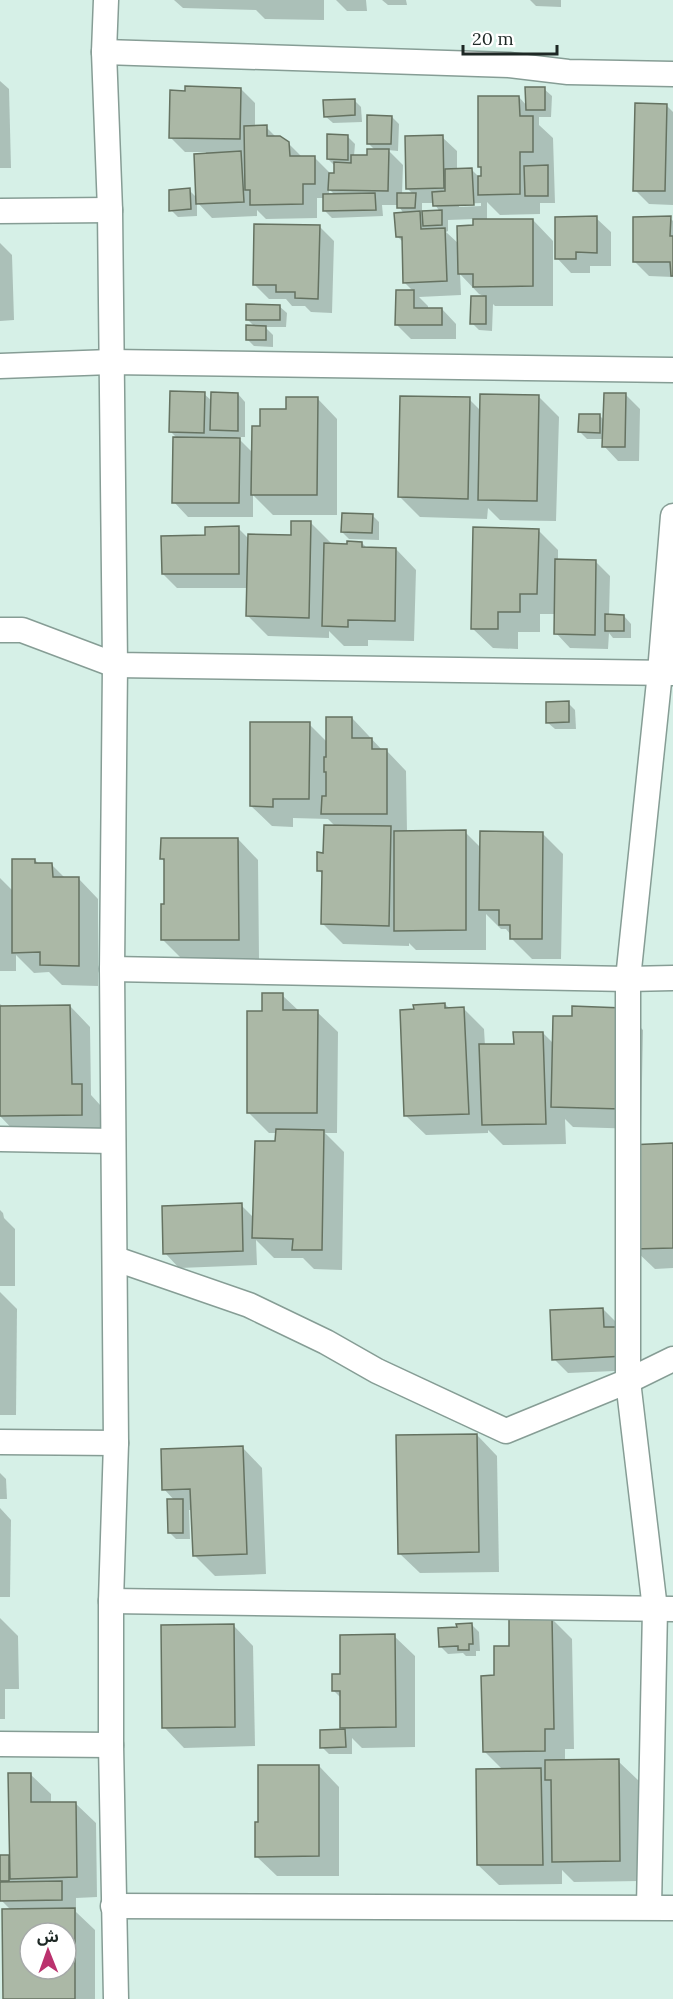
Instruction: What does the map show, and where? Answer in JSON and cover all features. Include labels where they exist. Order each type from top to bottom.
[{"type":"street","points":[[106,0],[104,52],[110,210],[116,665],[112,969],[116,1443],[111,1601],[113,1906],[116,1999]]},
{"type":"street","points":[[104,52],[509,65],[568,72],[673,74]]},
{"type":"street","points":[[0,211],[110,210]]},
{"type":"street","points":[[0,366],[111,362],[673,370]]},
{"type":"street","points":[[113,1906],[661,1907],[664,1609],[628,1382],[628,979],[667,673],[673,516]]},
{"type":"street","points":[[0,630],[21,630],[116,665],[667,673]]},
{"type":"street","points":[[112,969],[673,978]]},
{"type":"street","points":[[0,1140],[113,1141]]},
{"type":"street","points":[[116,1260],[249,1305],[326,1342],[377,1371],[506,1431],[628,1382],[673,1359]]},
{"type":"street","points":[[0,1442],[116,1443]]},
{"type":"street","points":[[111,1601],[664,1609]]},
{"type":"street","points":[[0,1744],[111,1745]]},
{"type":"building","points":[[185,86],[241,88],[240,139],[169,138],[170,90],[185,91]]},
{"type":"building","points":[[525,87],[545,87],[545,110],[526,110]]},
{"type":"building","points":[[478,96],[519,96],[520,116],[533,116],[533,152],[520,152],[520,194],[478,195],[478,176],[481,176],[481,167],[478,167]]},
{"type":"building","points":[[355,99],[355,115],[324,117],[323,100]]},
{"type":"building","points":[[635,103],[667,104],[665,191],[633,191]]},
{"type":"building","points":[[367,115],[392,116],[391,144],[367,144]]},
{"type":"building","points":[[267,125],[267,136],[280,136],[289,142],[290,156],[315,156],[315,184],[303,184],[303,204],[250,205],[250,190],[245,190],[244,126]]},
{"type":"building","points":[[327,134],[348,135],[348,160],[327,159]]},
{"type":"building","points":[[443,135],[444,188],[406,189],[405,136]]},
{"type":"building","points":[[367,149],[389,149],[388,191],[328,190],[329,173],[334,173],[334,162],[351,163],[351,155],[367,155]]},
{"type":"building","points":[[241,151],[244,202],[196,204],[194,154]]},
{"type":"building","points":[[548,165],[548,196],[525,196],[524,166]]},
{"type":"building","points":[[472,168],[474,205],[433,206],[432,192],[445,191],[445,169]]},
{"type":"building","points":[[190,188],[191,209],[169,211],[169,190]]},
{"type":"building","points":[[375,193],[376,210],[323,211],[323,194]]},
{"type":"building","points":[[397,193],[416,193],[415,208],[397,208]]},
{"type":"building","points":[[442,210],[442,225],[423,226],[422,211]]},
{"type":"building","points":[[420,211],[421,229],[445,228],[447,281],[403,283],[402,237],[396,237],[394,213]]},
{"type":"building","points":[[597,216],[597,253],[576,252],[576,259],[555,259],[555,217]]},
{"type":"building","points":[[671,216],[673,276],[671,276],[670,262],[633,262],[633,217]]},
{"type":"building","points":[[473,219],[533,219],[533,286],[473,287],[473,274],[458,274],[457,226],[473,225]]},
{"type":"building","points":[[254,224],[320,225],[318,299],[295,298],[295,292],[276,292],[276,285],[253,285]]},
{"type":"building","points":[[396,290],[414,290],[414,308],[442,308],[442,325],[395,325]]},
{"type":"building","points":[[471,296],[486,296],[486,324],[470,324]]},
{"type":"building","points":[[246,304],[280,305],[280,320],[246,320]]},
{"type":"building","points":[[246,325],[266,326],[266,340],[246,340]]},
{"type":"building","points":[[170,391],[205,392],[204,433],[169,432]]},
{"type":"building","points":[[211,392],[238,393],[238,431],[210,430]]},
{"type":"building","points":[[604,393],[626,393],[625,447],[602,447]]},
{"type":"building","points":[[480,394],[539,395],[537,501],[478,500]]},
{"type":"building","points":[[400,396],[470,397],[468,499],[398,497]]},
{"type":"building","points":[[286,397],[318,397],[317,495],[251,495],[252,426],[260,426],[260,409],[286,409]]},
{"type":"building","points":[[579,414],[600,414],[600,433],[578,432]]},
{"type":"building","points":[[173,437],[240,438],[239,503],[172,503]]},
{"type":"building","points":[[342,513],[373,514],[372,533],[341,532]]},
{"type":"building","points":[[291,521],[311,521],[309,618],[246,616],[248,534],[291,535]]},
{"type":"building","points":[[239,526],[239,574],[162,574],[161,536],[205,535],[205,527]]},
{"type":"building","points":[[473,527],[539,529],[537,594],[520,594],[520,612],[498,612],[498,629],[471,629]]},
{"type":"building","points":[[347,541],[362,542],[362,547],[396,548],[395,621],[348,620],[348,627],[322,626],[324,543],[347,544]]},
{"type":"building","points":[[555,559],[596,560],[595,635],[554,634]]},
{"type":"building","points":[[605,614],[624,615],[624,631],[605,631]]},
{"type":"building","points":[[569,701],[569,722],[546,723],[546,702]]},
{"type":"building","points":[[326,717],[352,717],[352,738],[372,738],[372,749],[387,749],[387,814],[321,814],[322,796],[326,796],[324,757],[326,757]]},
{"type":"building","points":[[250,722],[310,722],[309,799],[273,799],[273,807],[250,806]]},
{"type":"building","points":[[324,825],[391,826],[389,926],[321,924],[322,871],[317,871],[317,852],[323,853]]},
{"type":"building","points":[[466,830],[466,930],[394,931],[394,831]]},
{"type":"building","points":[[480,831],[543,832],[542,939],[510,939],[510,925],[499,925],[499,910],[479,910]]},
{"type":"building","points":[[161,838],[238,838],[239,940],[161,940],[164,859],[160,859]]},
{"type":"building","points":[[12,859],[35,859],[35,863],[52,863],[53,877],[79,877],[79,966],[40,965],[40,952],[12,953]]},
{"type":"building","points":[[262,993],[283,993],[283,1010],[318,1010],[317,1113],[247,1113],[247,1011],[262,1011]]},
{"type":"building","points":[[445,1003],[445,1008],[464,1007],[469,1114],[404,1116],[400,1010],[414,1009],[413,1005]]},
{"type":"building","points":[[70,1005],[72,1084],[82,1084],[82,1115],[0,1116],[0,1006]]},
{"type":"building","points":[[572,1006],[623,1008],[621,1109],[551,1107],[553,1016],[572,1016]]},
{"type":"building","points":[[513,1032],[543,1032],[546,1124],[482,1125],[479,1044],[514,1044]]},
{"type":"building","points":[[276,1129],[324,1130],[322,1250],[292,1250],[293,1239],[252,1238],[255,1141],[275,1141]]},
{"type":"building","points":[[673,1143],[673,1248],[633,1249],[628,1145]]},
{"type":"building","points":[[242,1203],[243,1251],[163,1254],[162,1206]]},
{"type":"building","points":[[603,1308],[604,1327],[623,1327],[625,1356],[552,1360],[550,1310]]},
{"type":"building","points":[[477,1434],[479,1552],[398,1554],[396,1435]]},
{"type":"building","points":[[243,1446],[247,1554],[193,1556],[190,1489],[162,1490],[161,1449]]},
{"type":"building","points":[[167,1499],[183,1499],[183,1533],[168,1533]]},
{"type":"building","points":[[552,1617],[554,1729],[545,1729],[545,1751],[483,1752],[481,1676],[494,1675],[494,1646],[509,1646],[509,1618]]},
{"type":"building","points":[[472,1623],[473,1644],[469,1644],[469,1650],[458,1650],[458,1646],[439,1647],[438,1628]]},
{"type":"building","points":[[234,1624],[235,1727],[162,1728],[161,1625]]},
{"type":"building","points":[[395,1634],[396,1727],[340,1728],[340,1691],[332,1691],[332,1674],[340,1674],[340,1635]]},
{"type":"building","points":[[345,1729],[346,1747],[320,1748],[320,1730]]},
{"type":"building","points":[[619,1759],[620,1861],[552,1862],[551,1780],[545,1780],[545,1760]]},
{"type":"building","points":[[258,1765],[319,1765],[319,1856],[255,1857],[255,1822],[258,1822]]},
{"type":"building","points":[[541,1768],[543,1865],[477,1865],[476,1769]]},
{"type":"building","points":[[8,1773],[31,1773],[31,1802],[76,1802],[77,1877],[10,1879]]},
{"type":"building","points":[[0,1855],[9,1855],[9,1881],[0,1881]]},
{"type":"building","points":[[62,1881],[62,1900],[0,1901],[0,1882]]},
{"type":"building","points":[[75,1908],[75,1921],[18,1921],[18,1981],[75,1981],[75,1999],[3,1999],[2,1909]]}]
